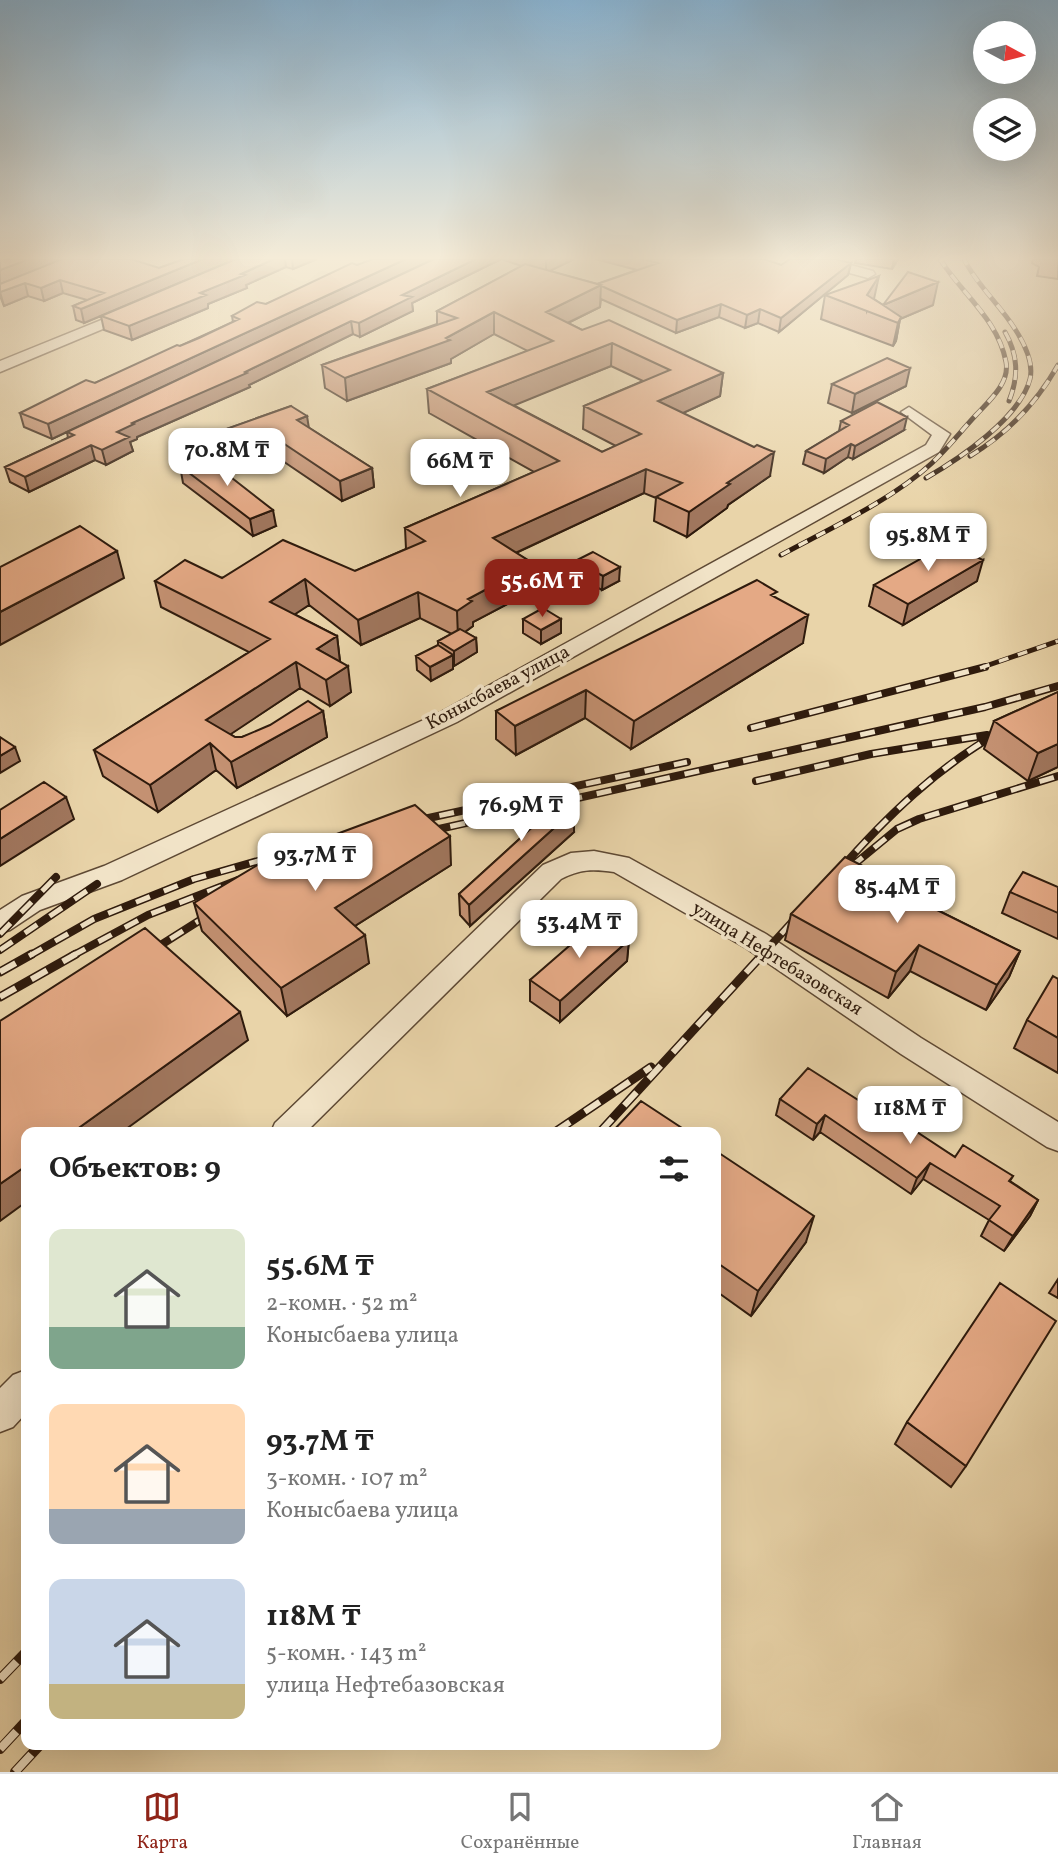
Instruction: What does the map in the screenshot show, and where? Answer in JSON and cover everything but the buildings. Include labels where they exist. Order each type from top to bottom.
[{"type":"street","points":[[0,367],[60,342]]},
{"type":"street","name":"Конысбаева улица","points":[[0,923],[31,903],[113,873],[449,717],[933,448],[942,434],[909,412]]},
{"type":"street","name":"улица Нефтебазовская","points":[[291,1127],[552,873],[571,862],[594,860],[620,864],[756,941],[900,1038],[1058,1138]]},
{"type":"street","points":[[0,1414],[21,1393]]},
{"type":"railway","points":[[781,555],[860,513],[916,477],[932,463],[1002,384],[1006,362],[999,342]]},
{"type":"railway","points":[[1009,401],[1016,374],[1015,357],[1010,342]]},
{"type":"railway","points":[[926,478],[987,436],[1024,394],[1031,373],[1023,342]]},
{"type":"railway","points":[[970,456],[997,438],[1031,405],[1058,365]]},
{"type":"railway","points":[[980,668],[1058,641]]},
{"type":"railway","points":[[751,728],[985,667]]},
{"type":"railway","points":[[421,833],[985,707],[1058,686]]},
{"type":"railway","points":[[836,874],[874,832],[914,794],[957,759],[1005,729]]},
{"type":"railway","points":[[756,781],[871,754],[987,735]]},
{"type":"railway","points":[[410,822],[687,762]]},
{"type":"railway","points":[[851,867],[897,829],[919,819],[1058,776]]},
{"type":"railway","points":[[29,956],[94,919],[194,879],[304,848]]},
{"type":"railway","points":[[0,934],[56,877]]},
{"type":"railway","points":[[72,956],[148,915],[238,880]]},
{"type":"railway","points":[[0,950],[97,884]]},
{"type":"railway","points":[[145,955],[216,910]]},
{"type":"railway","points":[[761,956],[803,910]]},
{"type":"railway","points":[[0,972],[32,954]]},
{"type":"railway","points":[[0,997],[76,954]]},
{"type":"railway","points":[[605,1127],[763,954]]},
{"type":"railway","points":[[562,1127],[651,1067]]},
{"type":"railway","points":[[0,1679],[21,1657]]},
{"type":"railway","points":[[0,1749],[21,1726]]},
{"type":"railway","points":[[15,1772],[35,1750]]}]
